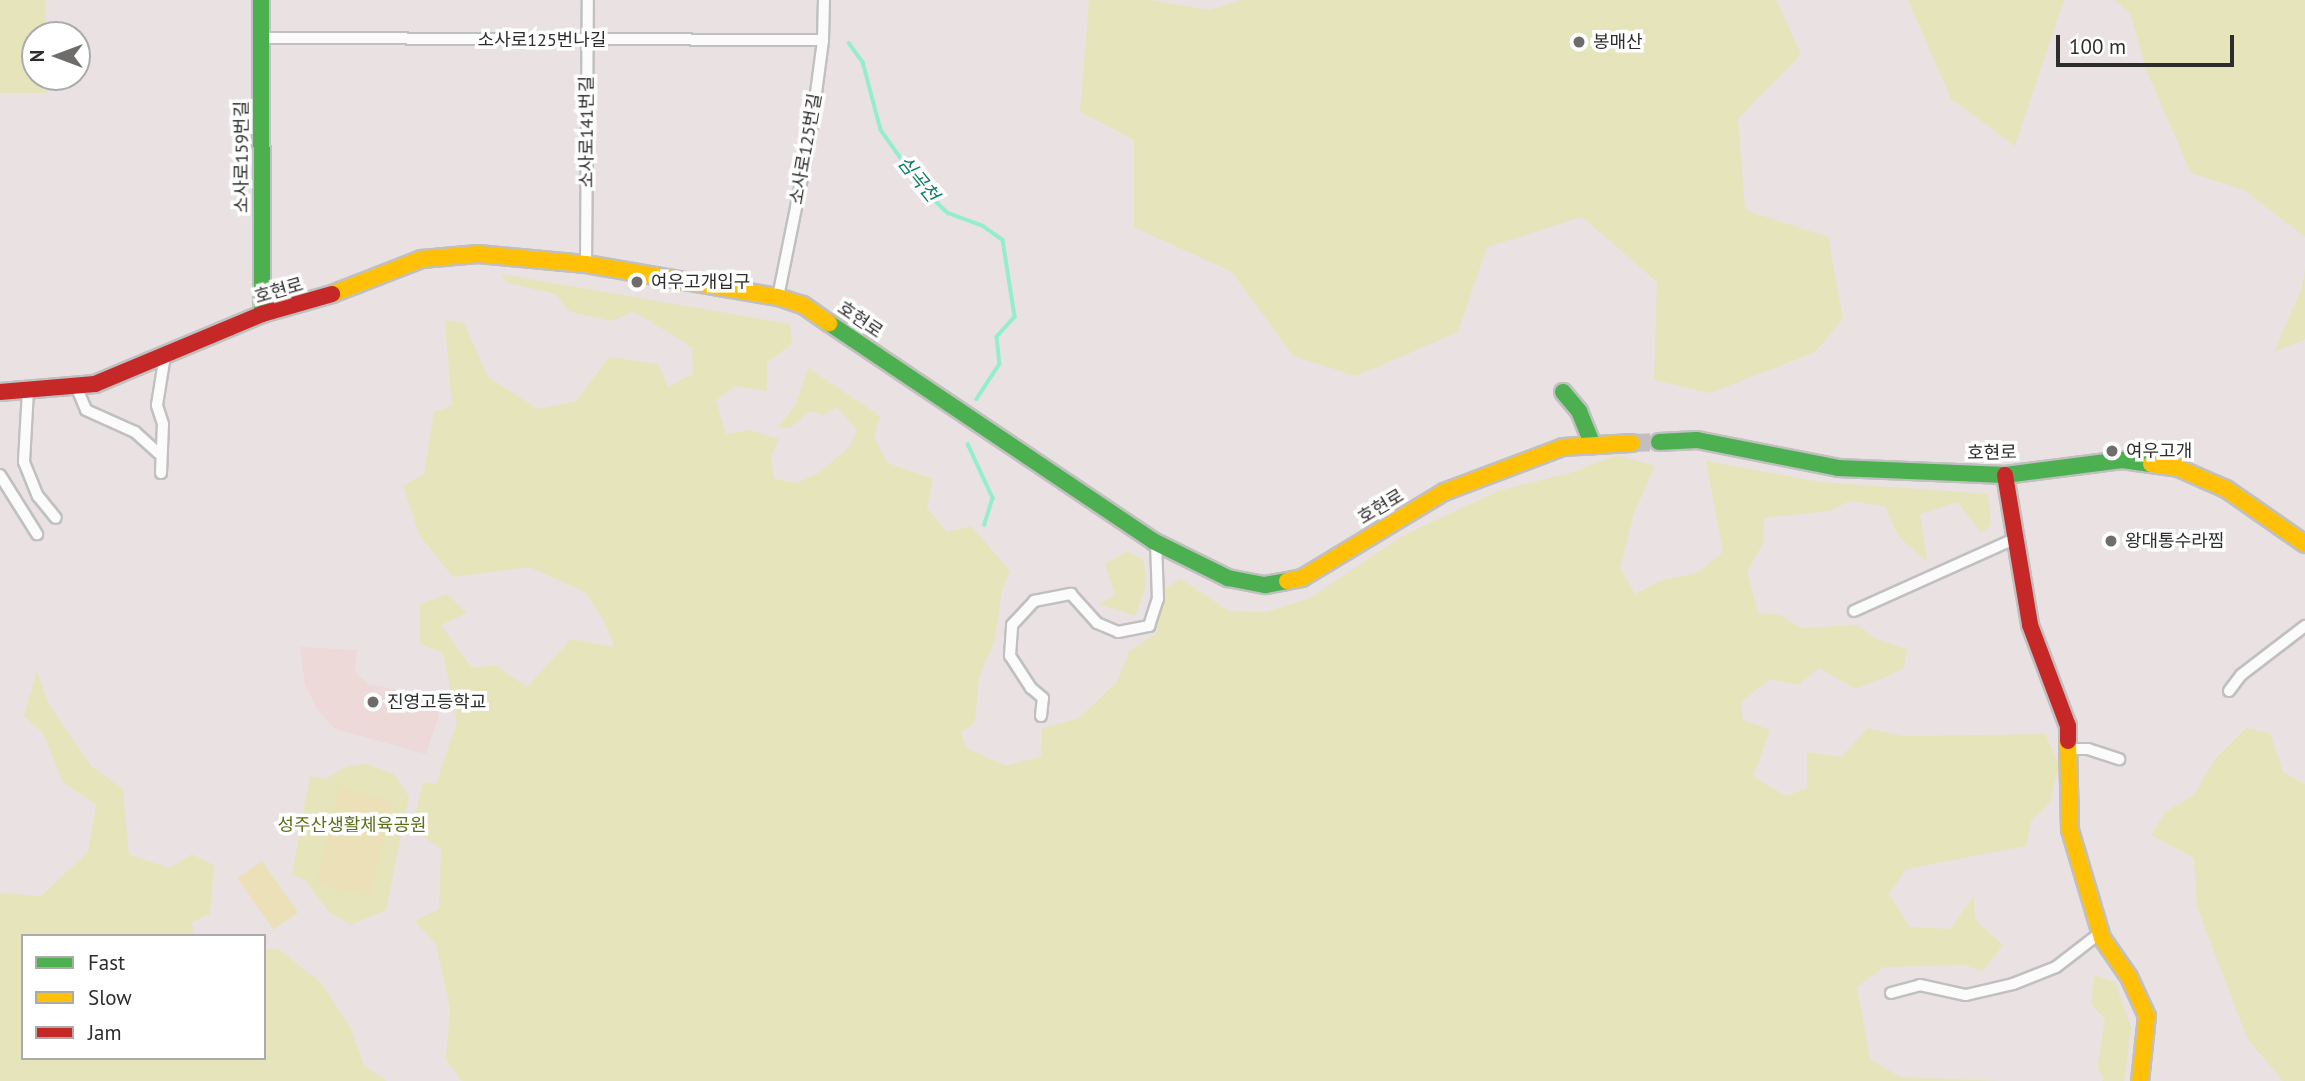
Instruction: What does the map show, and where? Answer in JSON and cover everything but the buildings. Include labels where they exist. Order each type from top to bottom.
[{"type":"main road","name":"소사로159번길","points":[[261,0],[262,314]]},
{"type":"main road","name":"호현로","points":[[0,392],[94,384],[262,314],[313,301],[422,258],[478,254],[586,264],[778,297],[831,323],[1156,542],[1228,578],[1265,585],[1303,578],[1444,492],[1563,447],[1632,443]]},
{"type":"main road","points":[[1563,392],[1579,411],[1593,445]]},
{"type":"main road","name":"호현로","points":[[1659,442],[1697,440],[1838,468],[2005,475],[2122,460],[2178,468],[2226,489],[2305,544]]},
{"type":"main road","points":[[2005,475],[2012,540],[2030,625],[2057,687],[2070,750],[2069,824],[2100,933],[2129,977],[2147,1016],[2140,1081]]},
{"type":"street","name":"소사로141번길","points":[[586,264],[588,0]]},
{"type":"street","name":"소사로125번길","points":[[778,297],[823,40],[824,0]]},
{"type":"street","name":"소사로125번나길","points":[[261,38],[823,40]]},
{"type":"street","points":[[161,473],[158,453],[163,431],[157,405],[165,355]]},
{"type":"street","points":[[76,386],[86,410],[135,432],[158,453]]},
{"type":"street","points":[[28,390],[24,462],[38,496],[56,518]]},
{"type":"street","points":[[0,475],[37,534]]},
{"type":"street","points":[[1854,611],[2012,540]]},
{"type":"street","points":[[1041,716],[1043,698],[1031,688],[1010,656],[1012,625],[1034,601],[1071,594],[1097,623],[1118,632],[1149,626],[1158,599],[1156,542]]},
{"type":"street","points":[[2229,691],[2241,675],[2305,626]]},
{"type":"street","points":[[2070,750],[2088,749],[2119,760]]},
{"type":"street","points":[[1891,993],[1920,985],[1966,995],[2013,984],[2056,967],[2100,933]]},
{"type":"shaded area","name":"진영고등학교","points":[[300,647],[357,650],[355,672],[369,685],[429,695],[439,715],[426,754],[335,729],[317,709],[305,685]]},
{"type":"green space","points":[[0,0],[45,0],[46,21],[21,21],[21,91],[48,93],[0,93]]},
{"type":"green space","points":[[1089,0],[1150,0],[1210,10],[1242,0],[1776,0],[1801,54],[1738,119],[1745,210],[1828,237],[1843,319],[1815,352],[1710,393],[1654,380],[1657,282],[1582,217],[1487,247],[1458,332],[1356,376],[1293,356],[1232,272],[1134,227],[1134,140],[1080,112]]},
{"type":"green space","points":[[1908,0],[2064,0],[2015,146],[1951,99]]},
{"type":"green space","points":[[2114,0],[2305,0],[2305,237],[2244,190],[2191,173],[2147,72],[2130,13]]},
{"type":"green space","points":[[2305,268],[2305,339],[2274,352],[2302,288]]},
{"type":"green space","points":[[501,274],[790,324],[792,344],[767,362],[767,391],[735,386],[716,400],[726,434],[749,430],[779,439],[771,456],[774,479],[797,483],[820,472],[850,446],[857,430],[837,407],[824,415],[810,411],[790,428],[778,427],[796,404],[808,368],[880,416],[874,438],[888,463],[933,479],[927,508],[947,532],[971,526],[1010,571],[1002,590],[995,639],[979,677],[975,722],[961,732],[966,748],[1006,766],[1041,756],[1042,728],[1079,718],[1117,682],[1129,651],[1156,634],[1165,588],[1181,579],[1229,611],[1266,612],[1310,598],[1404,535],[1498,491],[1570,473],[1617,455],[1655,466],[1634,513],[1620,568],[1635,594],[1659,581],[1697,573],[1723,552],[1706,461],[1820,482],[1988,494],[1991,525],[1981,533],[1958,502],[1920,514],[1927,562],[1898,536],[1885,506],[1850,501],[1829,511],[1764,518],[1763,543],[1747,572],[1758,613],[1780,615],[1801,628],[1858,625],[1874,638],[1907,650],[1903,669],[1856,689],[1819,668],[1798,685],[1770,679],[1741,702],[1743,720],[1770,730],[1753,777],[1786,796],[1807,788],[1807,752],[1841,757],[1868,728],[1903,736],[2045,734],[2059,765],[2050,802],[2031,821],[2026,846],[1906,869],[1889,894],[1910,927],[1950,929],[1974,896],[1975,920],[2003,945],[1983,971],[1964,965],[1884,967],[1857,987],[1870,1059],[1900,1077],[2001,1081],[462,1081],[446,1060],[450,1008],[436,944],[415,921],[439,909],[441,849],[412,828],[423,782],[436,784],[457,722],[443,653],[420,644],[420,604],[447,594],[467,613],[441,625],[472,668],[495,665],[527,687],[571,639],[614,647],[604,621],[585,592],[529,567],[453,577],[420,536],[403,486],[424,474],[434,412],[452,406],[445,320],[464,323],[488,377],[538,409],[576,401],[609,357],[658,364],[668,387],[693,374],[692,347],[634,312],[610,321],[569,311],[555,294],[508,283]]},
{"type":"green space","points":[[1127,551],[1144,560],[1146,586],[1135,616],[1099,604],[1115,595],[1105,564]]},
{"type":"green space","points":[[37,671],[48,703],[91,766],[123,789],[129,855],[170,868],[192,854],[214,865],[210,914],[192,922],[194,934],[21,934],[21,1060],[266,1060],[266,949],[279,949],[322,984],[351,1029],[364,1066],[387,1081],[0,1081],[0,893],[41,896],[88,852],[96,805],[63,782],[43,733],[24,716]]},
{"type":"green space","points":[[2246,728],[2270,733],[2283,772],[2305,784],[2305,1081],[2283,1081],[2247,1038],[2197,907],[2194,858],[2151,835],[2165,812],[2194,795],[2215,759]]},
{"type":"green space","name":"성주산생활체육공원","points":[[367,764],[394,774],[409,797],[386,910],[351,925],[329,912],[304,879],[292,875],[310,776],[326,779],[347,766]]},
{"type":"green space","points":[[340,788],[393,801],[370,896],[316,883]]},
{"type":"green space","points":[[262,861],[298,913],[274,930],[237,878]]},
{"type":"green space","points":[[2094,975],[2115,982],[2131,1028],[2124,1081],[2102,1081],[2104,1077],[2097,1069],[2105,1019],[2091,1004]]},
{"type":"waterway","name":"심곡천","points":[[849,43],[863,62],[881,130],[922,188],[948,213],[983,226],[1003,240],[1015,317],[997,337],[1000,364],[977,399]]},
{"type":"waterway","name":"심곡천","points":[[968,444],[993,498],[985,525]]},
{"type":"tunnel","points":[[1632,443],[1659,442]]},
{"type":"traffic: fast","points":[[261,0],[262,314]]},
{"type":"traffic: fast","points":[[829,323],[1153,541],[1228,578],[1265,585],[1287,581]]},
{"type":"traffic: fast","points":[[1563,392],[1579,411],[1593,445]]},
{"type":"traffic: fast","points":[[1659,442],[1697,440],[1838,468],[2005,475],[2122,460],[2151,464]]},
{"type":"traffic: slow","points":[[332,294],[422,259],[478,254],[586,264],[778,297],[803,305],[829,323]]},
{"type":"traffic: slow","points":[[1287,581],[1302,578],[1444,492],[1563,447],[1632,443]]},
{"type":"traffic: slow","points":[[2151,464],[2178,468],[2226,489],[2305,544]]},
{"type":"traffic: slow","points":[[2068,741],[2070,830],[2102,938],[2129,977],[2147,1016],[2140,1081]]},
{"type":"traffic: jam","points":[[0,392],[95,384],[262,314],[332,294]]},
{"type":"traffic: jam","points":[[2005,475],[2030,625],[2068,726],[2068,741]]},
{"type":"place","name":"봉매산","points":[[1579,42]]},
{"type":"place","name":"여우고개입구","points":[[637,282]]},
{"type":"place","name":"여우고개","points":[[2112,451]]},
{"type":"place","name":"왕대통수라찜","points":[[2111,541]]},
{"type":"place","name":"진영고등학교","points":[[373,702]]}]
